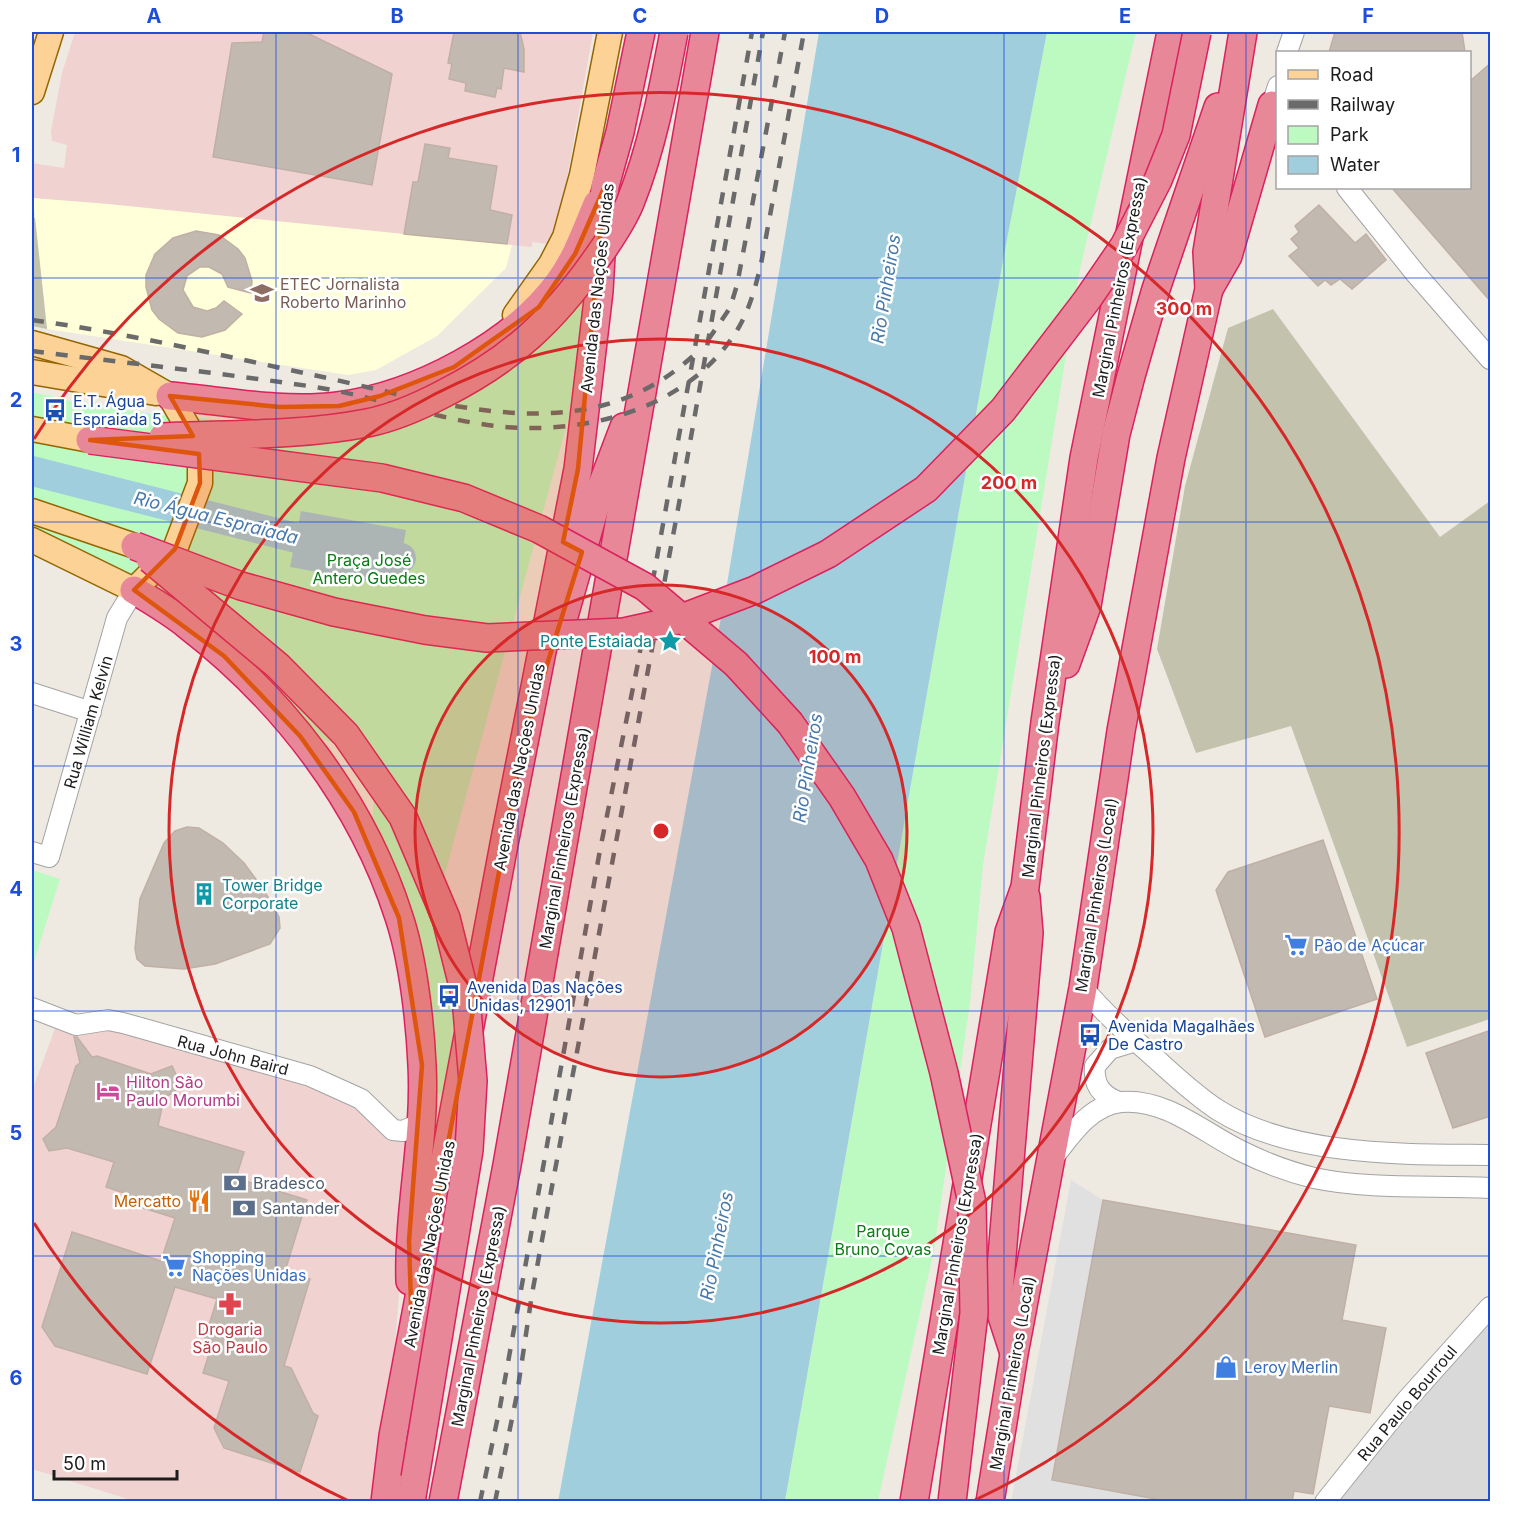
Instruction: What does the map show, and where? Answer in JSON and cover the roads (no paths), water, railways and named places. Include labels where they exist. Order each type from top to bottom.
[{"type":"highway","name":"Avenida das Nações Unidas","points":[[385,1502],[393,1436],[524,739],[578,469],[598,291],[605,186],[620,132],[642,32]]},
{"type":"highway","points":[[90,440],[319,430],[369,423],[421,405],[484,373],[520,346],[554,315],[584,277],[620,222],[647,157],[674,32]]},
{"type":"highway","name":"Marginal Pinheiros (Expressa)","points":[[443,1502],[509,1154],[643,382],[674,222],[705,32]]},
{"type":"highway","name":"Marginal Pinheiros (Expressa)","points":[[914,1502],[1009,932],[1025,886],[1045,722],[1084,458],[1171,32]]},
{"type":"highway","points":[[135,546],[241,586],[334,612],[425,630],[487,638],[624,632],[674,621],[755,590],[828,554],[926,489],[1003,410],[1087,300],[1129,237],[1158,180],[1176,135],[1197,32]]},
{"type":"highway","points":[[1209,289],[1207,252],[1243,32]]},
{"type":"highway","points":[[1045,722],[1087,606],[1116,434],[1156,289],[1218,107],[1234,89]]},
{"type":"highway","points":[[1209,289],[1228,256],[1276,100]]},
{"type":"highway","points":[[170,396],[280,407],[339,406],[380,396],[454,368],[484,350],[539,307],[561,280],[605,186]]},
{"type":"highway","name":"Marginal Pinheiros (Local)","points":[[990,1502],[1014,1354],[1053,1158],[1083,988],[1121,731],[1171,458],[1209,289]]},
{"type":"highway","points":[[524,739],[571,594],[609,462],[643,382]]},
{"type":"highway","points":[[90,440],[382,478],[464,498],[539,529],[645,587],[736,664],[790,723],[842,797],[879,860],[902,919],[944,1073],[972,1203],[974,1313],[952,1502]]},
{"type":"highway","points":[[135,546],[278,666],[346,735],[403,817],[446,918],[466,998],[473,1081],[469,1150],[413,1490]]},
{"type":"highway","points":[[134,590],[186,624],[256,687],[320,761],[354,812],[399,918],[409,959],[422,1065],[421,1123],[409,1241],[412,1335]]},
{"type":"highway","points":[[1014,1354],[998,1304],[1029,933],[1025,886]]},
{"type":"main road","points":[[32,93],[51,32]]},
{"type":"main road","points":[[484,350],[534,291],[565,237],[582,175],[610,32]]},
{"type":"main road","points":[[32,343],[122,368],[170,396],[195,440],[200,460],[200,483],[175,549],[134,590],[32,540]]},
{"type":"main road","points":[[32,372],[170,396]]},
{"type":"main road","points":[[32,429],[90,440]]},
{"type":"main road","points":[[32,511],[135,546]]},
{"type":"street","points":[[1287,51],[1294,32]]},
{"type":"street","points":[[1348,189],[1416,274],[1491,359]]},
{"type":"street","name":"Rua William Kelvin","points":[[40,855],[90,712],[117,618],[134,590]]},
{"type":"street","points":[[32,693],[90,712]]},
{"type":"street","points":[[1083,988],[1136,1041],[1194,1092],[1220,1111],[1293,1140],[1372,1153],[1491,1155]]},
{"type":"street","name":"Rua John Baird","points":[[32,1008],[76,1025],[108,1020],[123,1023],[310,1076],[361,1099],[393,1130],[403,1131],[421,1123]]},
{"type":"street","points":[[1136,1041],[1110,1049],[1095,1066],[1099,1089],[1108,1097],[1119,1102],[1154,1106],[1183,1118],[1241,1151],[1314,1178],[1399,1186],[1491,1188]]},
{"type":"street","points":[[1053,1158],[1076,1129],[1092,1115],[1119,1102]]},
{"type":"street","name":"Rua Paulo Bourroul","points":[[1325,1502],[1405,1402],[1491,1308]]},
{"type":"water","name":"Rio Pinheiros","points":[[819,32],[1047,32],[1004,255],[785,1501],[558,1502],[725,596]]},
{"type":"water","points":[[301,511],[406,530],[396,586],[290,567]]},
{"type":"waterway","name":"Rio Água Espraiada","points":[[32,471],[296,538],[401,558]]},
{"type":"railway","points":[[480,1502],[500,1407],[600,850],[637,668],[752,32]]},
{"type":"railway","points":[[495,1502],[517,1394],[532,1294],[683,482],[763,32]]},
{"type":"railway","points":[[708,340],[730,308],[737,285],[785,32]]},
{"type":"railway","points":[[32,351],[315,387],[457,420],[505,427],[571,426],[604,420],[637,410],[667,396],[695,377],[719,355],[739,327],[746,312],[761,264],[804,32]]},
{"type":"railway","points":[[32,320],[173,345],[460,407],[510,413],[559,413],[606,404],[652,386],[694,355]]},
{"type":"place","name":"ETEC Jornalista Roberto Marinho","points":[[262,293]]},
{"type":"place","name":"E.T. Água Espraiada 5","points":[[55,410]]},
{"type":"place","name":"Ponte Estaiada","points":[[670,641]]},
{"type":"place","name":"Tower Bridge Corporate","points":[[204,894]]},
{"type":"place","name":"Pão de Açúcar","points":[[1296,945]]},
{"type":"place","name":"Avenida Das Nações Unidas, 12901","points":[[449,996]]},
{"type":"place","name":"Avenida Magalhães De Castro","points":[[1090,1035]]},
{"type":"place","name":"Hilton São Paulo Morumbi","points":[[108,1091]]},
{"type":"place","name":"Bradesco","points":[[235,1183]]},
{"type":"place","name":"Mercatto","points":[[199,1201]]},
{"type":"place","name":"Santander","points":[[244,1208]]},
{"type":"place","name":"Shopping Nações Unidas","points":[[174,1266]]},
{"type":"place","name":"Drogaria São Paulo","points":[[230,1304]]},
{"type":"place","name":"Leroy Merlin","points":[[1226,1367]]},
{"type":"park label","name":"Praça José Antero Guedes","points":[[369,569]]},
{"type":"park label","name":"Parque Bruno Covas","points":[[883,1240]]}]
